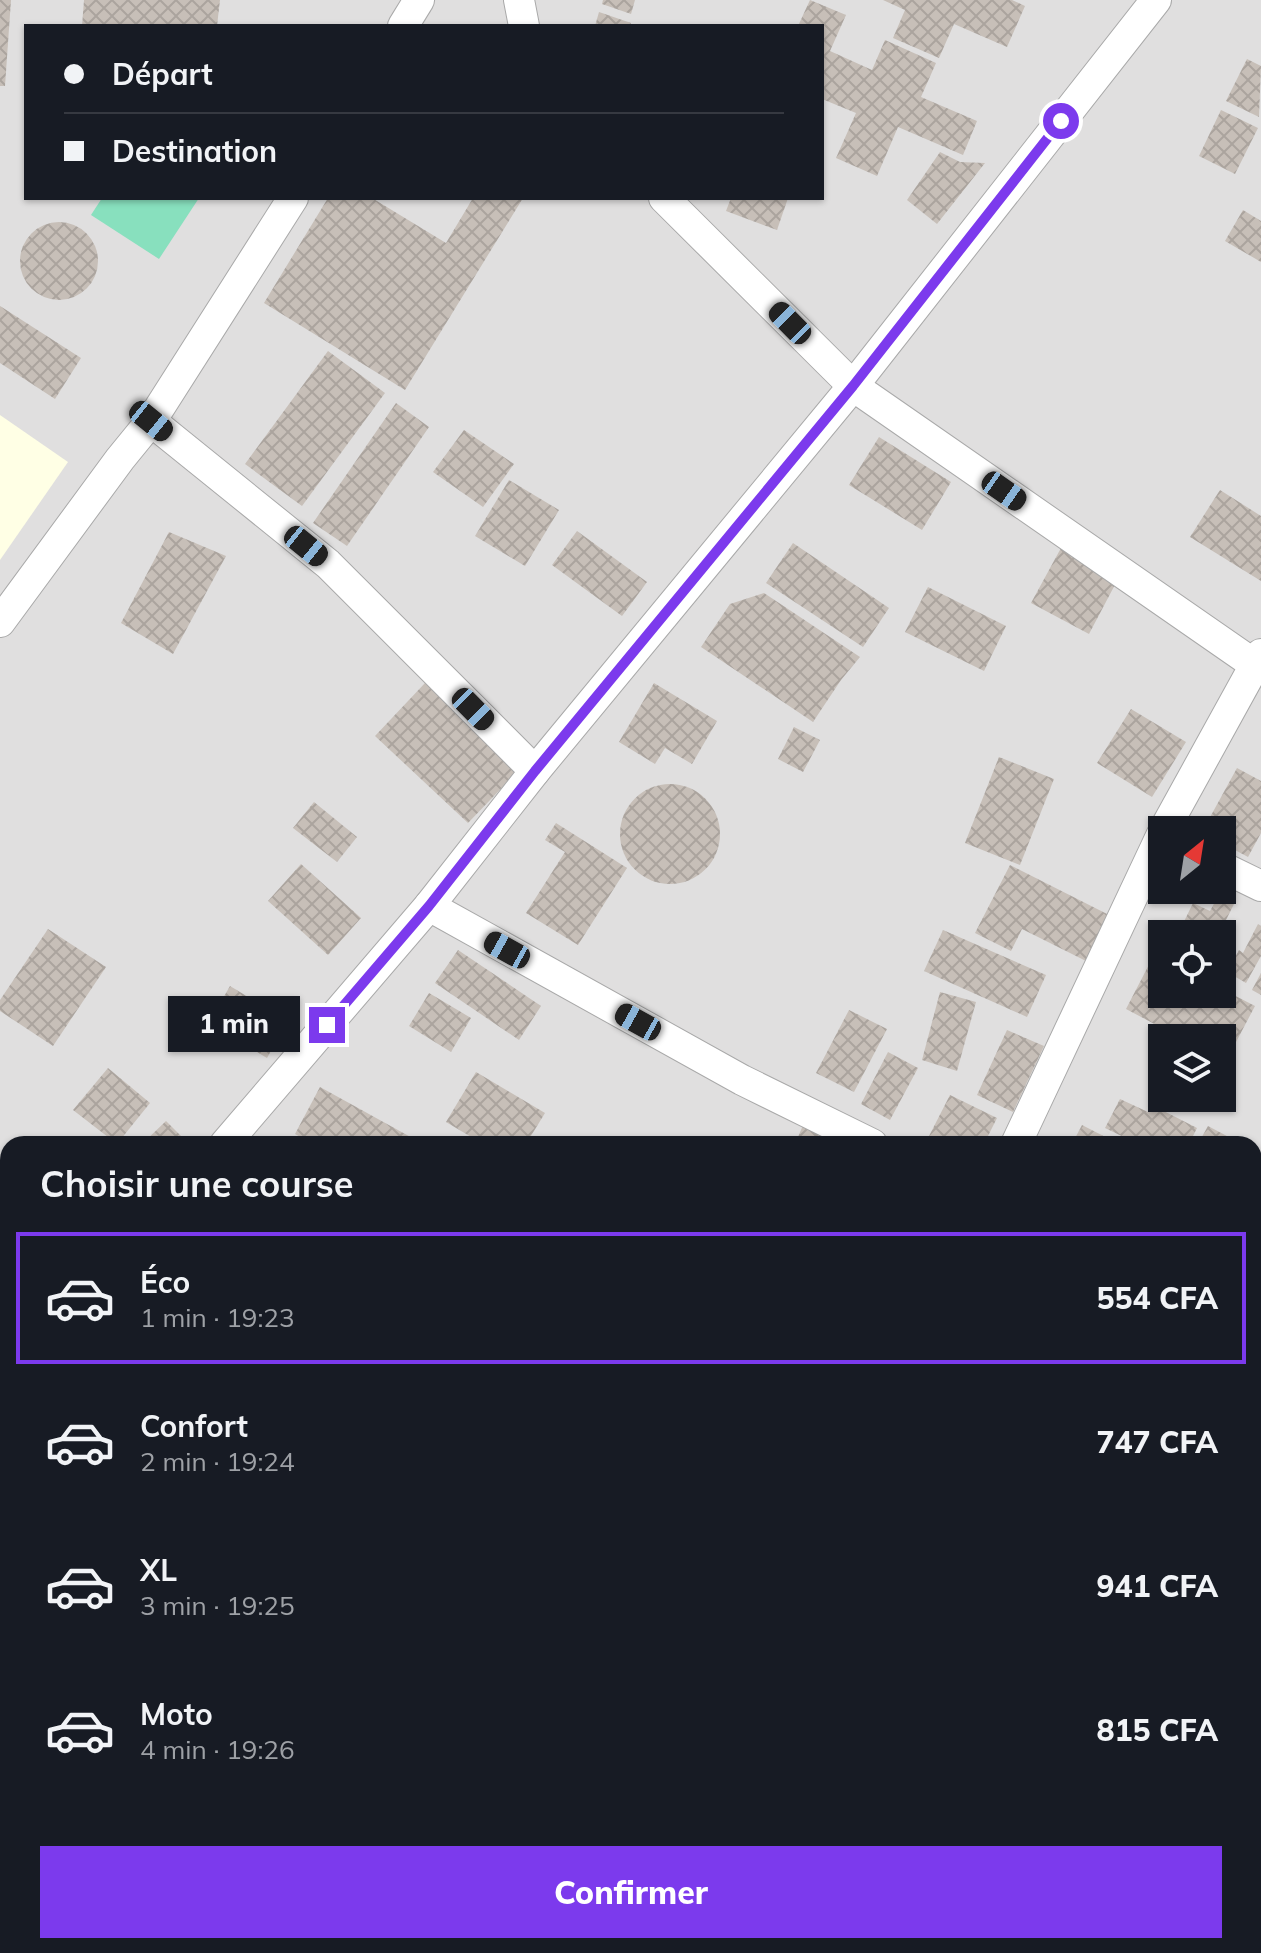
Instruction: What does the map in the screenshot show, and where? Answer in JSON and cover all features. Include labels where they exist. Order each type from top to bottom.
[{"type":"street","points":[[404,24],[419,0]]},
{"type":"street","points":[[519,0],[524,24]]},
{"type":"street","points":[[232,1136],[429,906],[535,771],[853,386],[1156,0]]},
{"type":"street","points":[[0,622],[151,421],[292,200]]},
{"type":"street","points":[[666,200],[853,386],[1259,663],[1173,816]]},
{"type":"street","points":[[151,421],[328,564],[535,771]]},
{"type":"street","points":[[1020,1136],[1148,865]]},
{"type":"street","points":[[1236,874],[1261,886]]},
{"type":"street","points":[[429,906],[742,1080],[856,1136]]},
{"type":"shaded area","points":[[0,0],[1261,0],[1261,1136],[0,1136]]},
{"type":"shaded area","points":[[0,415],[68,462],[0,560]]},
{"type":"green space","points":[[101,200],[198,200],[159,259],[91,215]]},
{"type":"building","points":[[0,0],[11,0],[5,86],[0,86]]},
{"type":"building","points":[[84,0],[220,0],[217,24],[82,24]]},
{"type":"building","points":[[603,0],[635,0],[631,14],[602,4]]},
{"type":"building","points":[[810,0],[846,15],[830,51],[872,70],[885,40],[936,63],[921,97],[977,121],[963,155],[898,127],[877,176],[836,158],[856,113],[824,100],[824,24],[799,24]]},
{"type":"building","points":[[883,0],[1012,0],[1025,6],[1007,47],[954,24],[939,58],[893,38],[905,10]]},
{"type":"building","points":[[599,12],[631,23],[631,24],[596,24]]},
{"type":"building","points":[[1247,59],[1261,66],[1259,117],[1226,101]]},
{"type":"building","points":[[1221,110],[1258,128],[1235,174],[1199,156]]},
{"type":"building","points":[[940,152],[960,162],[985,163],[937,224],[907,200]]},
{"type":"building","points":[[327,200],[375,200],[446,243],[472,200],[522,200],[405,390],[264,303]]},
{"type":"building","points":[[730,200],[787,200],[777,230],[726,211]]},
{"type":"building","points":[[1243,210],[1261,221],[1261,262],[1225,241]]},
{"type":"building","points":[[51,222],[67,222],[81,228],[92,239],[98,261],[92,283],[81,294],[67,300],[51,300],[37,294],[26,283],[20,269],[20,253],[26,239],[37,228]]},
{"type":"building","points":[[0,306],[81,358],[55,399],[0,363]]},
{"type":"building","points":[[328,351],[385,393],[302,506],[245,464]]},
{"type":"building","points":[[396,403],[429,427],[347,546],[313,523]]},
{"type":"building","points":[[464,430],[514,464],[483,507],[433,472]]},
{"type":"building","points":[[879,437],[951,482],[922,530],[849,485]]},
{"type":"building","points":[[509,480],[559,510],[525,566],[475,536]]},
{"type":"building","points":[[1220,490],[1261,516],[1261,581],[1190,537]]},
{"type":"building","points":[[577,531],[647,582],[622,616],[552,565]]},
{"type":"building","points":[[169,532],[226,556],[173,654],[121,623]]},
{"type":"building","points":[[793,543],[889,608],[863,647],[766,583]]},
{"type":"building","points":[[1061,548],[1118,579],[1089,634],[1031,603]]},
{"type":"building","points":[[928,587],[1006,626],[984,671],[905,632]]},
{"type":"building","points":[[764,593],[860,657],[813,722],[701,647],[730,604]]},
{"type":"building","points":[[425,683],[518,771],[468,823],[375,736]]},
{"type":"building","points":[[654,683],[717,721],[692,764],[665,748],[655,764],[619,742]]},
{"type":"building","points":[[1131,709],[1186,742],[1152,797],[1097,763]]},
{"type":"building","points":[[794,727],[820,740],[803,772],[778,759]]},
{"type":"building","points":[[999,757],[1054,779],[1020,865],[965,843]]},
{"type":"building","points":[[1237,768],[1261,781],[1261,833],[1248,857],[1236,851],[1236,816],[1211,816]]},
{"type":"building","points":[[670,784],[698,792],[712,806],[720,834],[712,862],[698,876],[670,884],[642,876],[628,862],[620,834],[628,806],[642,792]]},
{"type":"building","points":[[314,802],[357,837],[337,862],[293,828]]},
{"type":"building","points":[[556,823],[627,868],[578,945],[526,913],[565,852],[545,840]]},
{"type":"building","points":[[301,864],[361,918],[328,955],[268,901]]},
{"type":"building","points":[[1010,865],[1111,916],[1088,962],[1022,929],[1011,951],[975,933]]},
{"type":"building","points":[[1193,904],[1210,911],[1214,904],[1234,904],[1226,920],[1185,920]]},
{"type":"building","points":[[1258,924],[1261,926],[1261,956],[1246,983],[1236,977],[1236,956],[1239,950],[1243,953]]},
{"type":"building","points":[[48,929],[106,967],[53,1046],[0,1011],[0,1000]]},
{"type":"building","points":[[943,930],[1046,975],[1027,1017],[924,971]]},
{"type":"building","points":[[458,950],[541,1006],[519,1040],[435,983]]},
{"type":"building","points":[[1148,967],[1148,1008],[1236,1008],[1236,996],[1255,1006],[1236,1042],[1236,1024],[1154,1024],[1126,1009]]},
{"type":"building","points":[[1261,973],[1261,995],[1252,990]]},
{"type":"building","points":[[230,986],[288,1021],[267,1058],[209,1023]]},
{"type":"building","points":[[940,992],[976,1002],[957,1071],[922,1060]]},
{"type":"building","points":[[429,993],[471,1018],[451,1052],[409,1026]]},
{"type":"building","points":[[849,1010],[887,1029],[854,1092],[816,1073]]},
{"type":"building","points":[[1007,1030],[1044,1046],[1013,1112],[977,1095]]},
{"type":"building","points":[[888,1052],[918,1068],[890,1120],[861,1104]]},
{"type":"building","points":[[108,1068],[150,1103],[123,1136],[107,1136],[73,1110]]},
{"type":"building","points":[[476,1072],[545,1113],[531,1136],[470,1136],[446,1122]]},
{"type":"building","points":[[320,1087],[409,1136],[299,1136],[295,1134]]},
{"type":"building","points":[[950,1095],[997,1118],[988,1136],[929,1136]]},
{"type":"building","points":[[1120,1099],[1148,1112],[1166,1112],[1197,1128],[1193,1136],[1122,1136],[1105,1128]]},
{"type":"building","points":[[166,1121],[181,1136],[150,1136]]},
{"type":"building","points":[[804,1123],[834,1136],[798,1136]]},
{"type":"building","points":[[1082,1125],[1103,1136],[1076,1136]]},
{"type":"building","points":[[1208,1126],[1227,1136],[1202,1136]]},
{"type":"route","points":[[327,1025],[429,906],[535,771],[853,386],[1061,121]]}]
